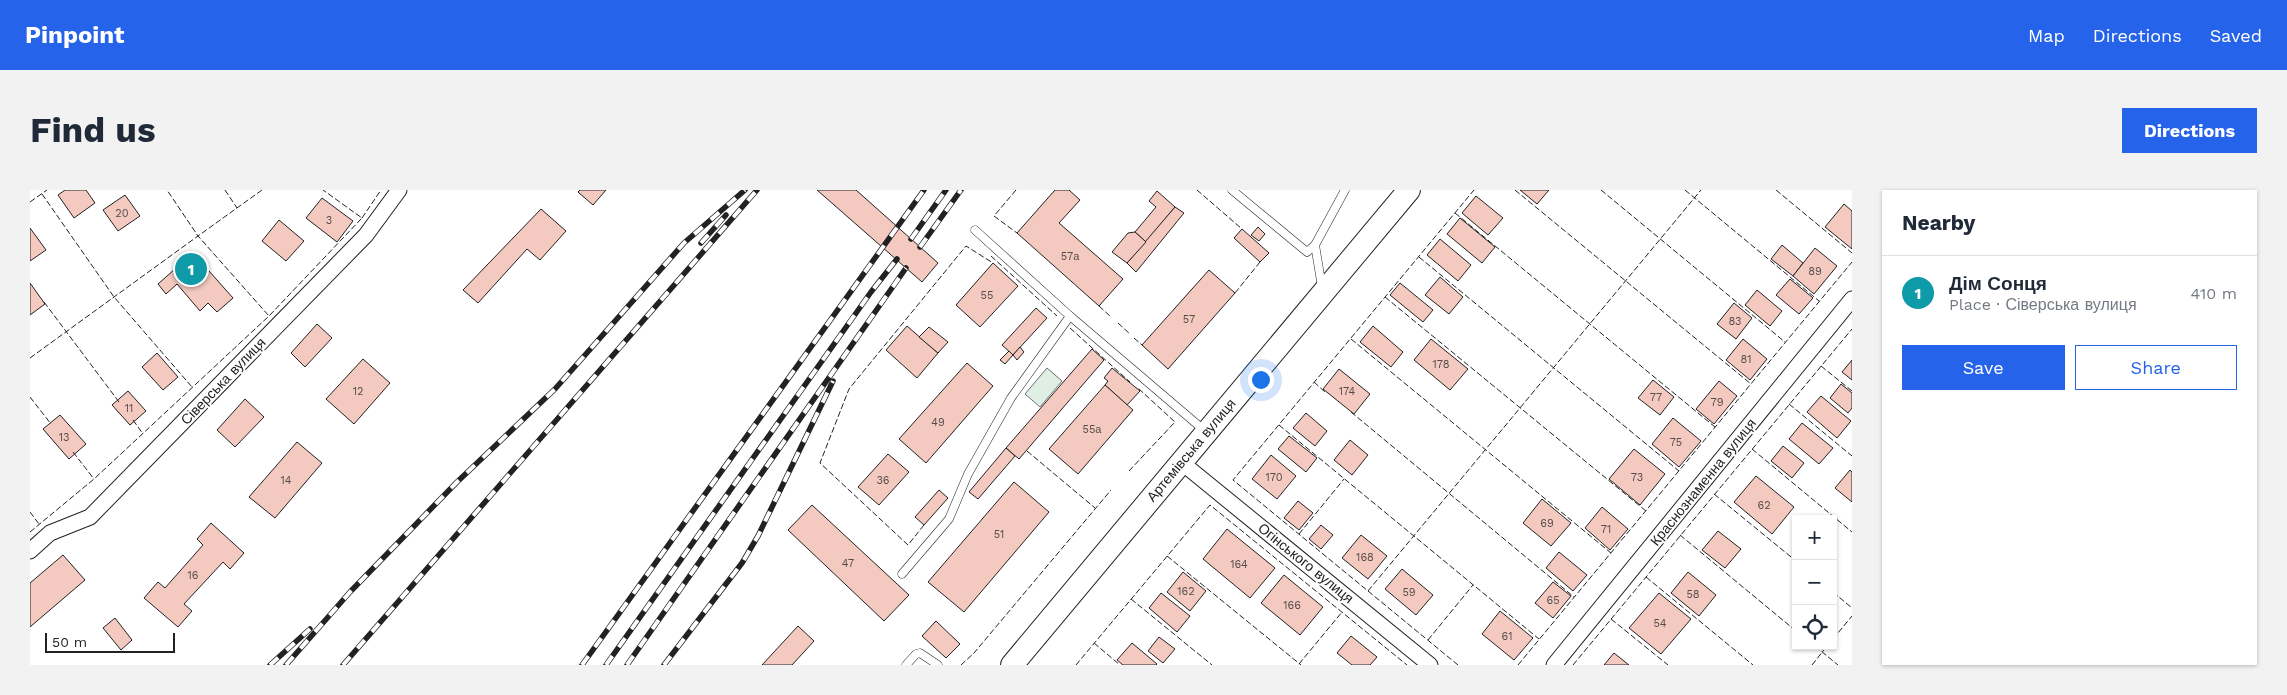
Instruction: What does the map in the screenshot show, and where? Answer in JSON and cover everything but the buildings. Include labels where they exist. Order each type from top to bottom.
[{"type":"main road","name":"Артемівська вулиця","points":[[1012,665],[1409,190]]},
{"type":"street","name":"Сіверська вулиця","points":[[30,551],[50,533],[90,517],[366,235],[399,190]]},
{"type":"street","name":"Краснознаменна вулиця","points":[[1554,665],[1852,299]]},
{"type":"street","name":"Огінського вулиця","points":[[1181,462],[1430,665]]},
{"type":"lane","points":[[1232,190],[1307,252],[1315,245],[1345,190]]},
{"type":"lane","points":[[975,230],[1070,316],[1206,432]]},
{"type":"lane","points":[[1315,245],[1322,293]]},
{"type":"lane","points":[[902,574],[949,519],[968,474],[1011,398],[1070,316]]},
{"type":"lane","points":[[906,665],[916,654],[920,653],[938,665]]},
{"type":"green space","points":[[1047,368],[1062,381],[1040,407],[1025,394]]},
{"type":"railway","points":[[286,665],[350,592],[457,482],[555,389],[684,243],[745,190]]},
{"type":"railway","points":[[343,665],[757,190]]},
{"type":"railway","points":[[582,665],[924,190]]},
{"type":"railway","points":[[911,239],[946,190]]},
{"type":"railway","points":[[920,247],[961,190]]},
{"type":"railway","points":[[701,243],[726,215]]},
{"type":"railway","points":[[606,665],[871,292],[897,259]]},
{"type":"railway","points":[[627,665],[906,268]]},
{"type":"railway","points":[[664,665],[742,563],[758,536],[833,381]]},
{"type":"railway","points":[[270,665],[310,629]]},
{"type":"fence","points":[[30,202],[47,190]]},
{"type":"fence","points":[[30,358],[198,236],[167,190]]},
{"type":"fence","points":[[225,190],[237,208]]},
{"type":"fence","points":[[262,190],[198,236],[269,316]]},
{"type":"fence","points":[[30,532],[94,479],[269,316],[362,218],[323,190]]},
{"type":"fence","points":[[362,218],[381,190]]},
{"type":"fence","points":[[1016,190],[994,216],[1017,233]]},
{"type":"fence","points":[[1197,190],[1242,229]]},
{"type":"fence","points":[[1458,665],[1233,480],[1474,190]]},
{"type":"fence","points":[[1515,190],[1751,384]]},
{"type":"fence","points":[[1601,190],[1785,342]]},
{"type":"fence","points":[[1685,190],[1819,301]]},
{"type":"fence","points":[[1368,591],[1701,190]]},
{"type":"fence","points":[[1776,190],[1852,253]]},
{"type":"fence","points":[[42,194],[114,297],[192,387]]},
{"type":"fence","points":[[1455,213],[1715,427]]},
{"type":"fence","points":[[924,525],[908,545],[820,463],[849,389],[966,246],[993,263]]},
{"type":"fence","points":[[991,256],[1057,316]]},
{"type":"fence","points":[[1419,257],[1679,471]]},
{"type":"fence","points":[[1235,293],[1260,262]]},
{"type":"fence","points":[[1518,665],[1852,262]]},
{"type":"fence","points":[[1385,297],[1646,511]]},
{"type":"fence","points":[[44,302],[119,402]]},
{"type":"fence","points":[[1099,306],[1111,317]]},
{"type":"fence","points":[[1118,323],[1130,334]]},
{"type":"fence","points":[[1070,328],[1130,382]]},
{"type":"fence","points":[[1573,665],[1852,329]]},
{"type":"fence","points":[[1134,338],[1142,345]]},
{"type":"fence","points":[[1351,339],[1611,553]]},
{"type":"fence","points":[[1821,366],[1852,391]]},
{"type":"fence","points":[[1314,382],[1325,392]]},
{"type":"fence","points":[[1129,471],[1175,422],[1138,388]]},
{"type":"fence","points":[[30,397],[51,424]]},
{"type":"fence","points":[[1789,404],[1852,456]]},
{"type":"fence","points":[[1351,412],[1574,597]]},
{"type":"fence","points":[[133,420],[143,434]]},
{"type":"fence","points":[[1279,425],[1539,639]]},
{"type":"fence","points":[[1752,449],[1852,532]]},
{"type":"fence","points":[[1027,451],[1095,508]]},
{"type":"fence","points":[[73,452],[94,479]]},
{"type":"fence","points":[[1299,534],[1344,479]]},
{"type":"fence","points":[[961,665],[974,653],[1111,490]]},
{"type":"fence","points":[[1714,494],[1795,560]]},
{"type":"fence","points":[[1076,665],[1210,505],[1407,665]]},
{"type":"fence","points":[[30,512],[39,524]]},
{"type":"fence","points":[[1680,535],[1792,628]]},
{"type":"fence","points":[[1167,556],[1301,665]]},
{"type":"fence","points":[[1646,577],[1753,665]]},
{"type":"fence","points":[[1428,640],[1473,585]]},
{"type":"fence","points":[[1837,595],[1852,608]]},
{"type":"fence","points":[[1131,599],[1212,665]]},
{"type":"fence","points":[[1299,664],[1342,612]]},
{"type":"fence","points":[[1837,634],[1852,616]]},
{"type":"fence","points":[[1611,619],[1668,665]]},
{"type":"fence","points":[[1094,643],[1120,665]]},
{"type":"fence","points":[[1820,650],[1838,665]]},
{"type":"fence","points":[[1812,665],[1824,650]]},
{"type":"place","name":"Дім Сонця","points":[[191,269]]}]
